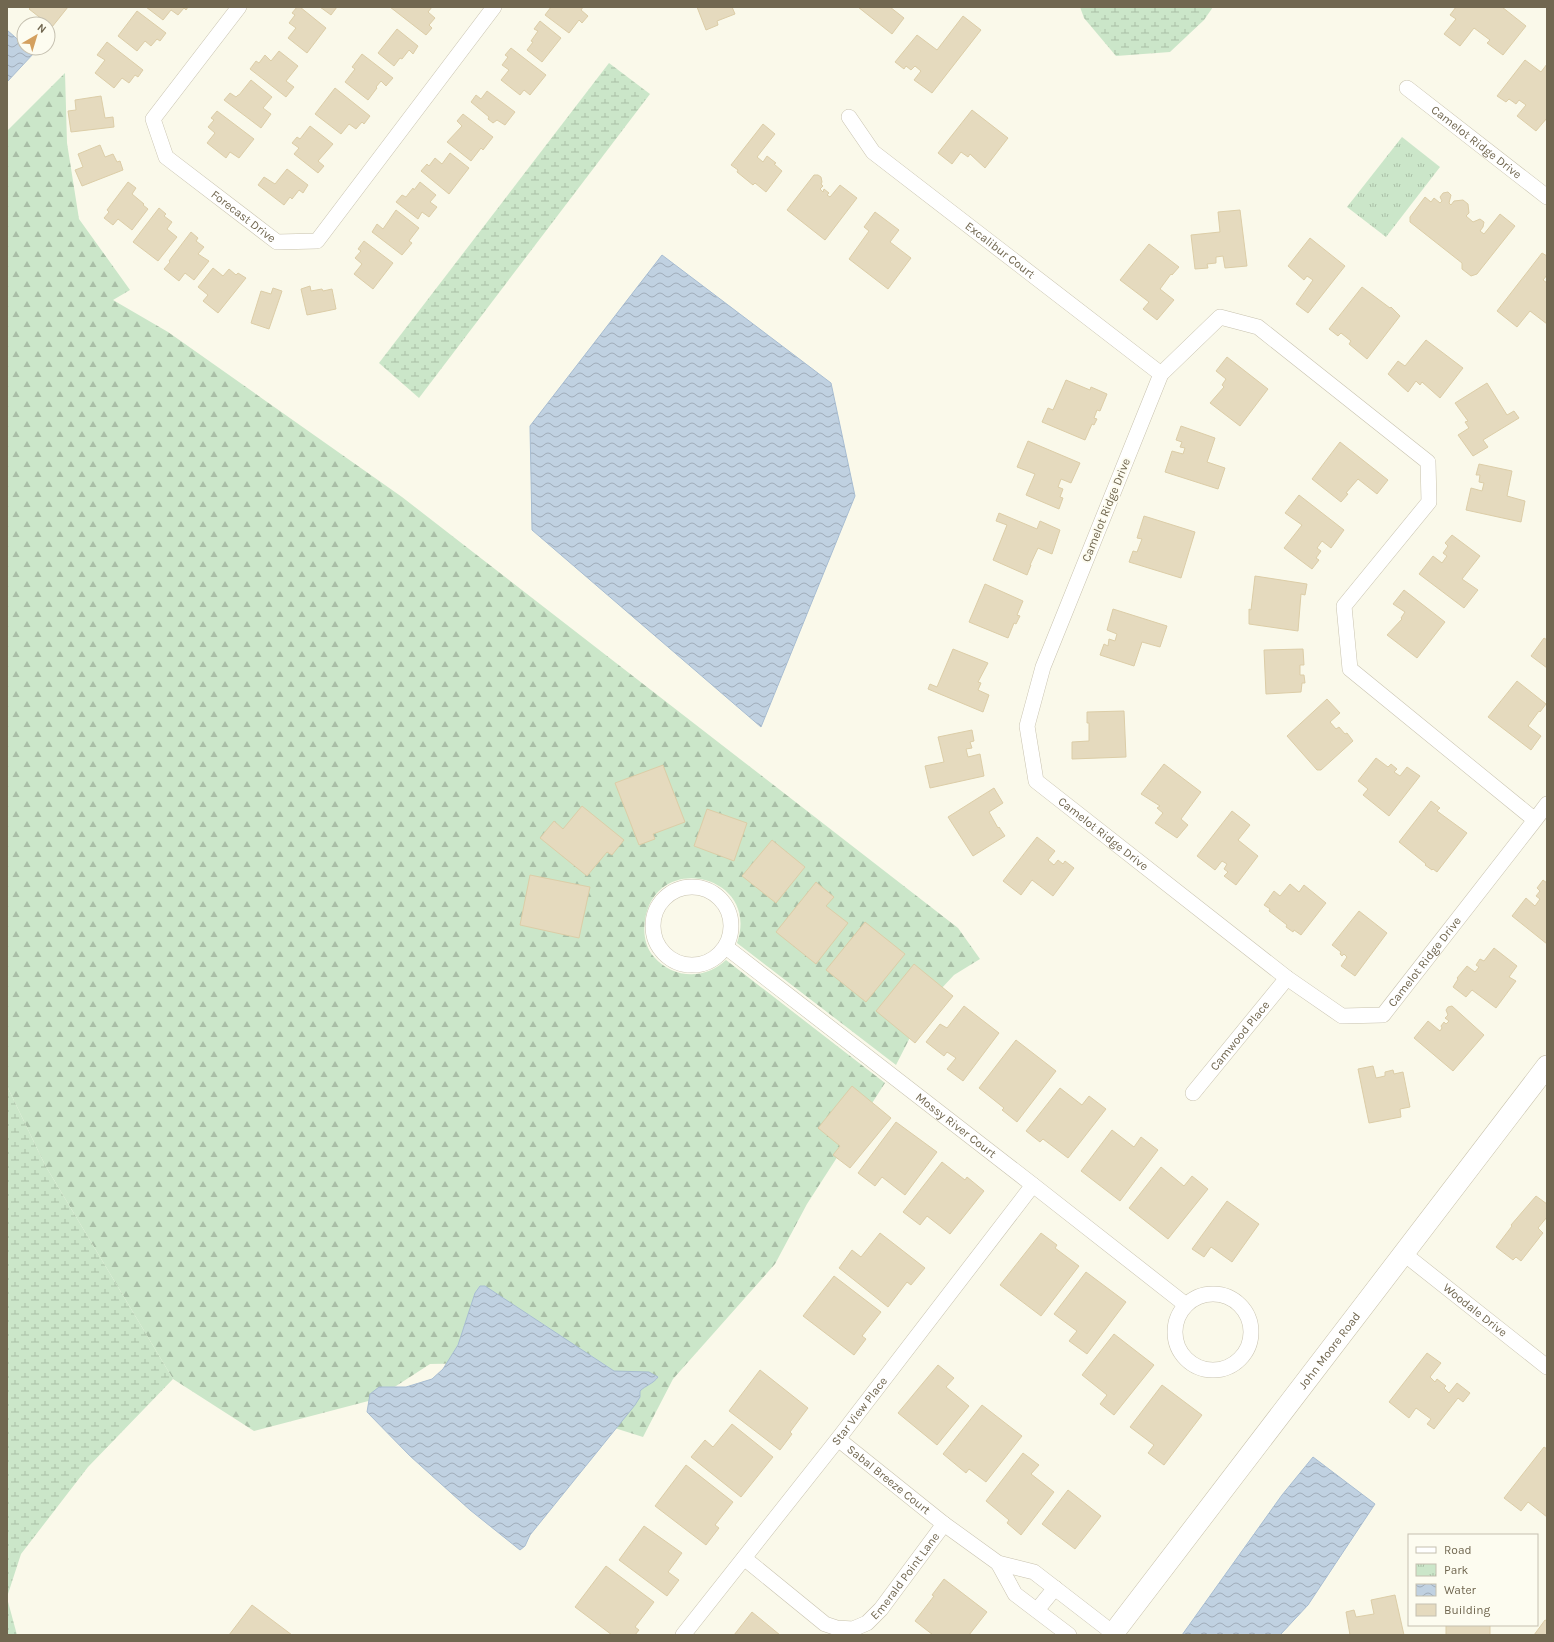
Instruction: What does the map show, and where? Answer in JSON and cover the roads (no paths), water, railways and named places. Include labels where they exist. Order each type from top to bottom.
[{"type":"street","name":"Forecast Drive","points":[[240,7],[153,119],[166,157],[277,242],[317,241],[494,7]]},
{"type":"street","name":"Camelot Ridge Drive","points":[[1406,88],[1547,197]]},
{"type":"street","name":"Excalibur Court","points":[[849,117],[873,152],[1161,374]]},
{"type":"street","name":"Camelot Ridge Drive","points":[[1535,820],[1350,669],[1344,606],[1430,502],[1428,462],[1258,327],[1220,317],[1161,374],[1043,667],[1028,726],[1036,782],[1287,978],[1342,1016],[1383,1015],[1535,820],[1547,804]]},
{"type":"street","points":[[694,887],[707,890],[718,898],[727,908],[731,921],[731,935],[726,947],[707,963],[694,966],[682,964],[671,959],[661,951],[655,940],[653,928],[654,915],[660,904],[668,895],[681,889],[694,887]]},
{"type":"street","name":"Mossy River Court","points":[[726,947],[1034,1185],[1186,1305]]},
{"type":"street","name":"Camwood Place","points":[[1193,1093],[1287,978]]},
{"type":"street","name":"John Moore Road","points":[[1113,1634],[1547,1066]]},
{"type":"street","name":"Star View Place","points":[[683,1635],[838,1439],[1034,1185]]},
{"type":"street","name":"Woodale Drive","points":[[1403,1253],[1547,1367]]},
{"type":"street","points":[[1207,1294],[1220,1294],[1241,1306],[1248,1316],[1251,1328],[1250,1341],[1246,1352],[1238,1362],[1226,1368],[1213,1371],[1200,1369],[1189,1362],[1180,1353],[1175,1341],[1174,1328],[1178,1315],[1186,1305],[1196,1298],[1207,1294]]},
{"type":"street","name":"Sabal Breeze Court","points":[[838,1439],[944,1524],[998,1563],[1034,1572],[1113,1634]]},
{"type":"street","name":"Emerald Point Lane","points":[[744,1558],[825,1624],[837,1628],[853,1629],[867,1623],[881,1609],[944,1524]]},
{"type":"street","name":"Sabal Breeze Court","points":[[998,1563],[1015,1594],[1068,1635]]},
{"type":"street","points":[[1037,1610],[1055,1588]]},
{"type":"water","points":[[7,30],[16,38],[16,56],[31,56],[7,82]]},
{"type":"water","points":[[662,255],[831,383],[855,496],[761,727],[532,530],[530,426]]},
{"type":"water","points":[[480,1286],[485,1286],[614,1371],[649,1372],[658,1377],[640,1391],[640,1397],[635,1405],[530,1535],[525,1546],[520,1550],[470,1510],[410,1456],[367,1412],[370,1394],[379,1387],[406,1387],[432,1379],[443,1369],[458,1345],[475,1293]]},
{"type":"water","points":[[1313,1457],[1375,1504],[1308,1605],[1280,1635],[1182,1635],[1282,1495]]}]
